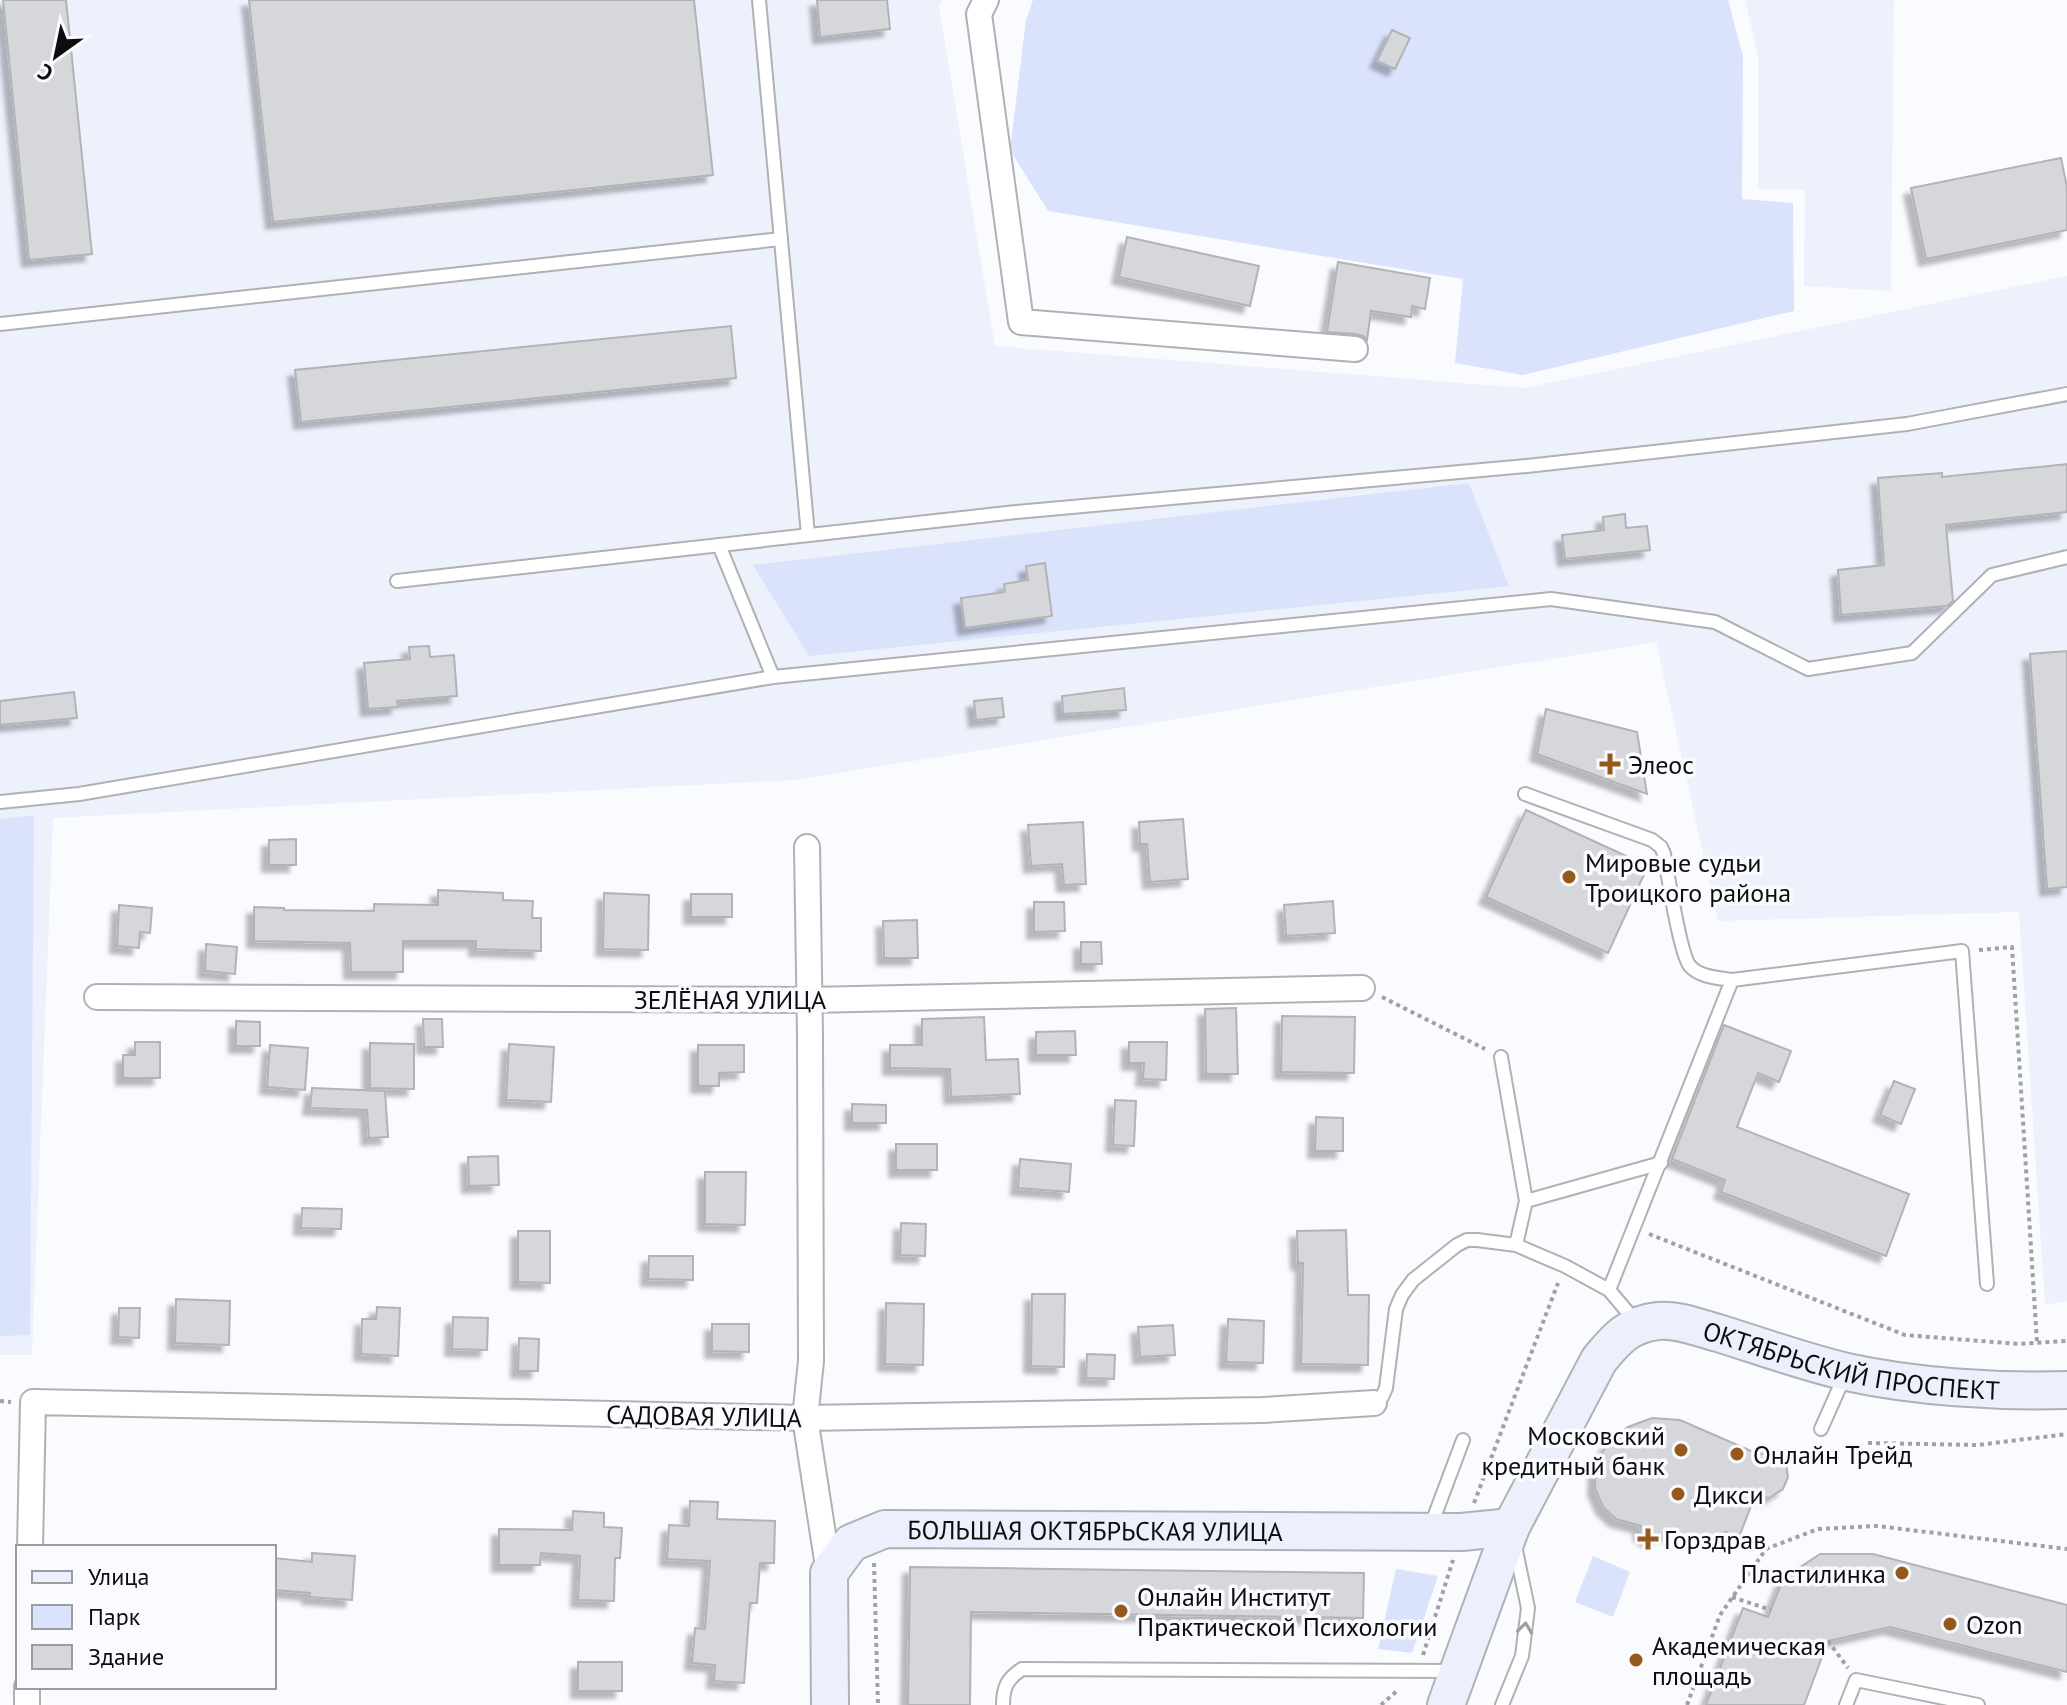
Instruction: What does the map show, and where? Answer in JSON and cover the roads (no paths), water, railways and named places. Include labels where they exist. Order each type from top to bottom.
[{"type":"main road","name":"ОКТЯБРЬСКИЙ ПРОСПЕКТ","points":[[1639,1325],[1661,1320],[1693,1326],[1847,1372],[1902,1381],[2016,1392],[2067,1390]]},
{"type":"main road","points":[[1446,1705],[1511,1527],[1599,1360],[1617,1338],[1639,1325]]},
{"type":"main road","name":"БОЛЬШАЯ ОКТЯБРЬСКАЯ УЛИЦА","points":[[829,1573],[851,1543],[885,1529],[1445,1532],[1511,1527]]},
{"type":"main road","points":[[829,1573],[830,1705]]},
{"type":"street","points":[[986,0],[979,14],[1021,322],[1355,349]]},
{"type":"street","points":[[807,847],[811,1361],[805,1418],[829,1573]]},
{"type":"street","name":"ЗЕЛЁНАЯ УЛИЦА","points":[[97,997],[809,1000],[1362,988]]},
{"type":"street","name":"САДОВАЯ УЛИЦА","points":[[30,1545],[33,1402],[805,1418],[1263,1410],[1374,1403]]},
{"type":"lane","points":[[759,0],[808,535]]},
{"type":"lane","points":[[0,324],[781,239]]},
{"type":"lane","points":[[397,581],[1016,512],[1527,466],[1891,426],[2067,394]]},
{"type":"lane","points":[[719,545],[773,677]]},
{"type":"lane","points":[[0,802],[79,794],[773,677],[1551,599],[1715,622],[1808,669],[1912,653],[1992,575],[2067,557]]},
{"type":"lane","points":[[1525,794],[1652,840],[1661,847],[1683,950],[1690,966],[1704,975],[1732,980],[1962,951],[1987,1284]]},
{"type":"lane","points":[[1609,1290],[1732,980]]},
{"type":"lane","points":[[1501,1057],[1526,1201],[1516,1245]]},
{"type":"lane","points":[[1526,1201],[1661,1163]]},
{"type":"lane","points":[[1374,1403],[1382,1397],[1386,1388],[1396,1309],[1402,1295],[1413,1280],[1467,1240],[1516,1245],[1565,1266],[1609,1290],[1639,1325]]},
{"type":"lane","points":[[1821,1429],[1847,1372]]},
{"type":"lane","points":[[1445,1532],[1463,1440]]},
{"type":"lane","points":[[1502,1705],[1522,1656],[1528,1608],[1511,1527]]},
{"type":"lane","points":[[1003,1705],[1003,1692],[1009,1678],[1022,1669],[1459,1670]]},
{"type":"lane","points":[[1846,1705],[1856,1680],[1978,1705]]},
{"type":"place","name":"Элеос","points":[[1610,764]]},
{"type":"place","name":"Мировые судьи Троицкого района","points":[[1569,877]]},
{"type":"place","name":"Московский кредитный банк","points":[[1681,1450]]},
{"type":"place","name":"Онлайн Трейд","points":[[1737,1454]]},
{"type":"place","name":"Дикси","points":[[1678,1494]]},
{"type":"place","name":"Горздрав","points":[[1648,1539]]},
{"type":"place","name":"Пластилинка","points":[[1902,1573]]},
{"type":"place","name":"Онлайн Институт Практической Психологии","points":[[1121,1611]]},
{"type":"place","name":"Ozon","points":[[1950,1624]]},
{"type":"place","name":"Академическая площадь","points":[[1636,1660]]}]
